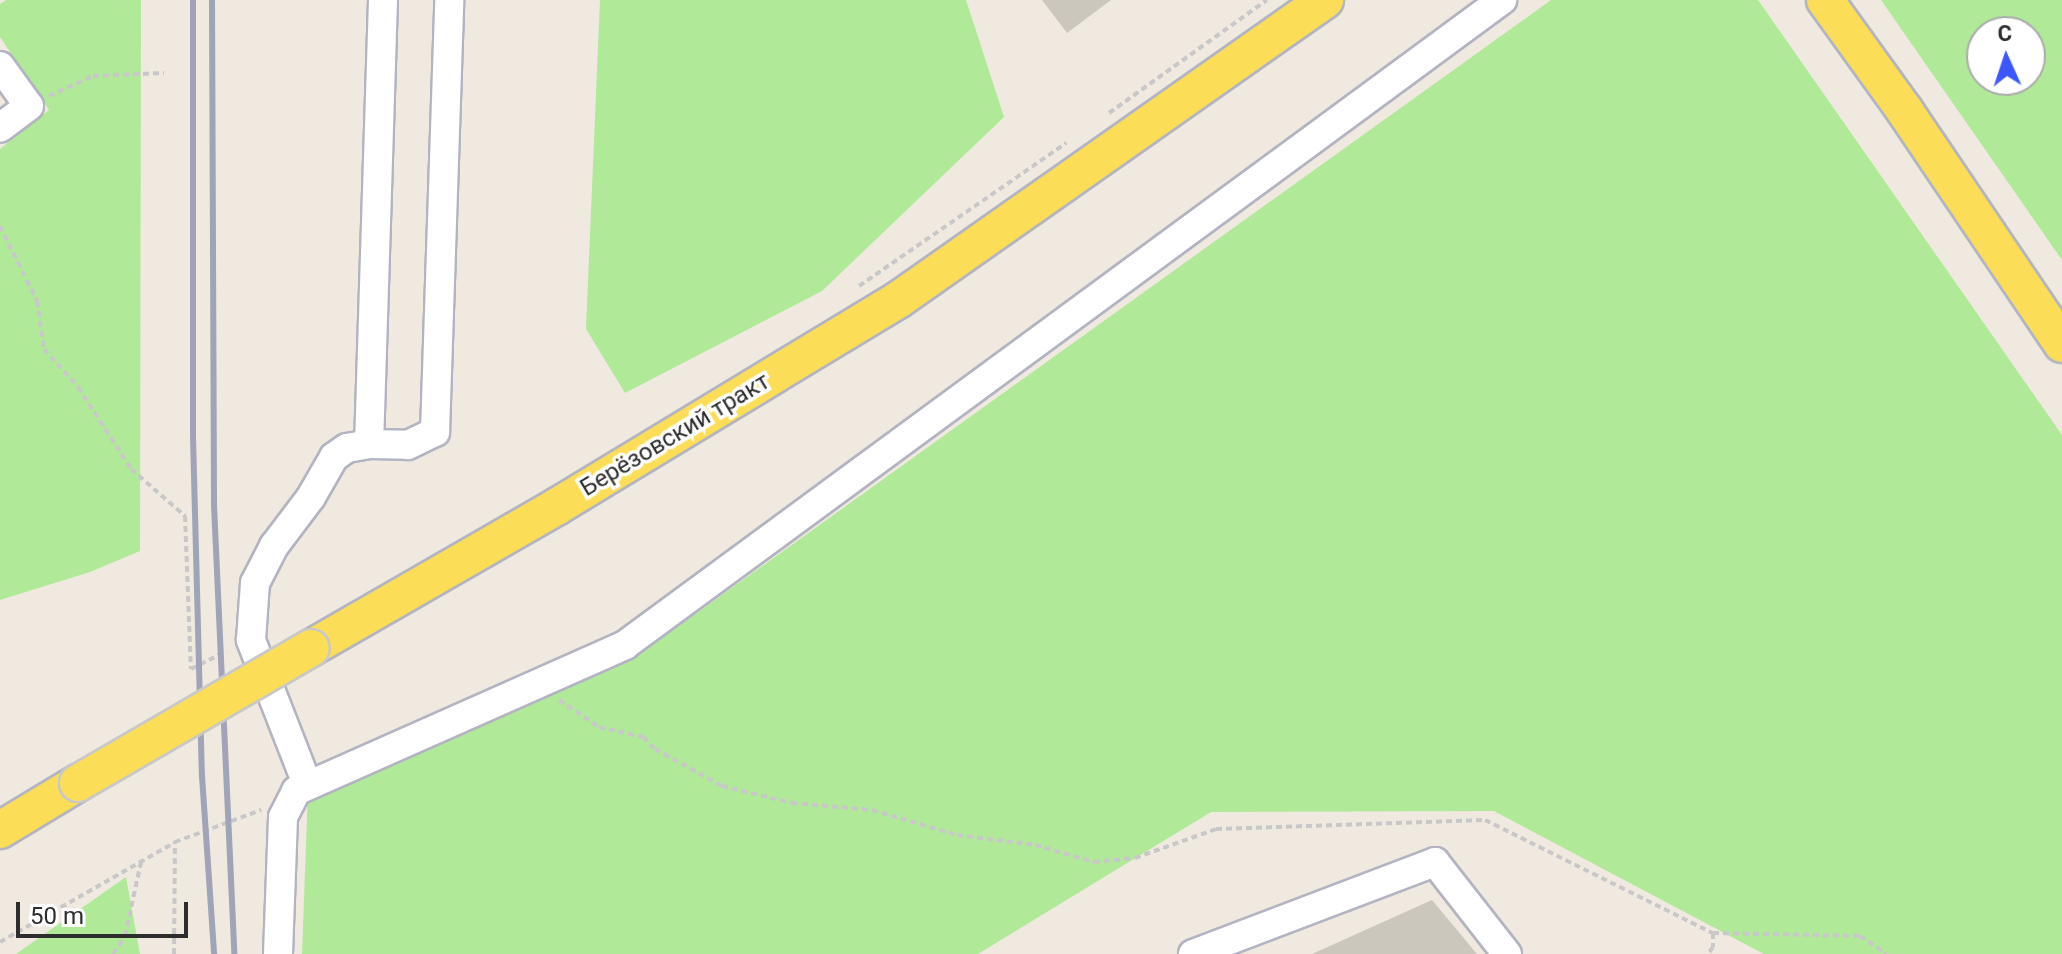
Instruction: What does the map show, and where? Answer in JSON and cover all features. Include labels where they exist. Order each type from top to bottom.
[{"type":"main road","name":"Берёзовский тракт","points":[[0,830],[556,507],[898,300],[1325,0]]},
{"type":"main road","points":[[1825,0],[1905,111],[2062,344]]},
{"type":"street","points":[[369,444],[383,0]]},
{"type":"street","points":[[298,792],[251,640],[255,583],[274,546],[311,497],[334,457],[347,448],[369,444],[408,445],[435,432],[449,0]]},
{"type":"street","points":[[278,954],[283,817],[298,792],[625,645],[1502,0]]},
{"type":"street","points":[[0,66],[29,106],[0,128]]},
{"type":"street","points":[[1193,954],[1435,862],[1507,954]]},
{"type":"path","points":[[1105,116],[1267,0]]},
{"type":"path","points":[[29,106],[93,76],[164,73]]},
{"type":"path","points":[[847,295],[1067,143]]},
{"type":"path","points":[[0,226],[37,301],[44,349],[78,387],[131,469],[185,516],[191,669],[251,640]]},
{"type":"path","points":[[530,686],[569,705],[599,727],[643,737],[655,749],[722,786],[792,803],[872,810],[957,835],[1035,845],[1094,862],[1135,858],[1216,829],[1485,820],[1713,933],[1860,936],[1887,954]]},
{"type":"path","points":[[0,942],[175,842],[298,792]]},
{"type":"path","points":[[174,954],[175,842]]},
{"type":"path","points":[[113,954],[125,936],[141,860]]},
{"type":"path","points":[[1708,954],[1713,947],[1713,933]]},
{"type":"green space","points":[[6,0],[141,0],[140,551],[90,572],[0,600],[0,149],[49,110],[0,37],[0,4]]},
{"type":"green space","points":[[600,0],[966,0],[1004,117],[822,291],[625,393],[586,329]]},
{"type":"green space","points":[[1551,0],[1758,0],[2062,435],[2062,954],[1764,954],[1494,811],[1211,812],[978,954],[302,954],[308,790],[630,661]]},
{"type":"green space","points":[[1881,0],[2062,0],[2062,260]]},
{"type":"green space","points":[[126,877],[140,954],[16,954]]},
{"type":"building","points":[[1042,0],[1111,0],[1067,33]]},
{"type":"building","points":[[1432,900],[1477,954],[1312,954]]},
{"type":"railway","points":[[193,0],[193,437],[202,776],[214,954]]},
{"type":"railway","points":[[212,0],[214,505],[234,954]]}]
